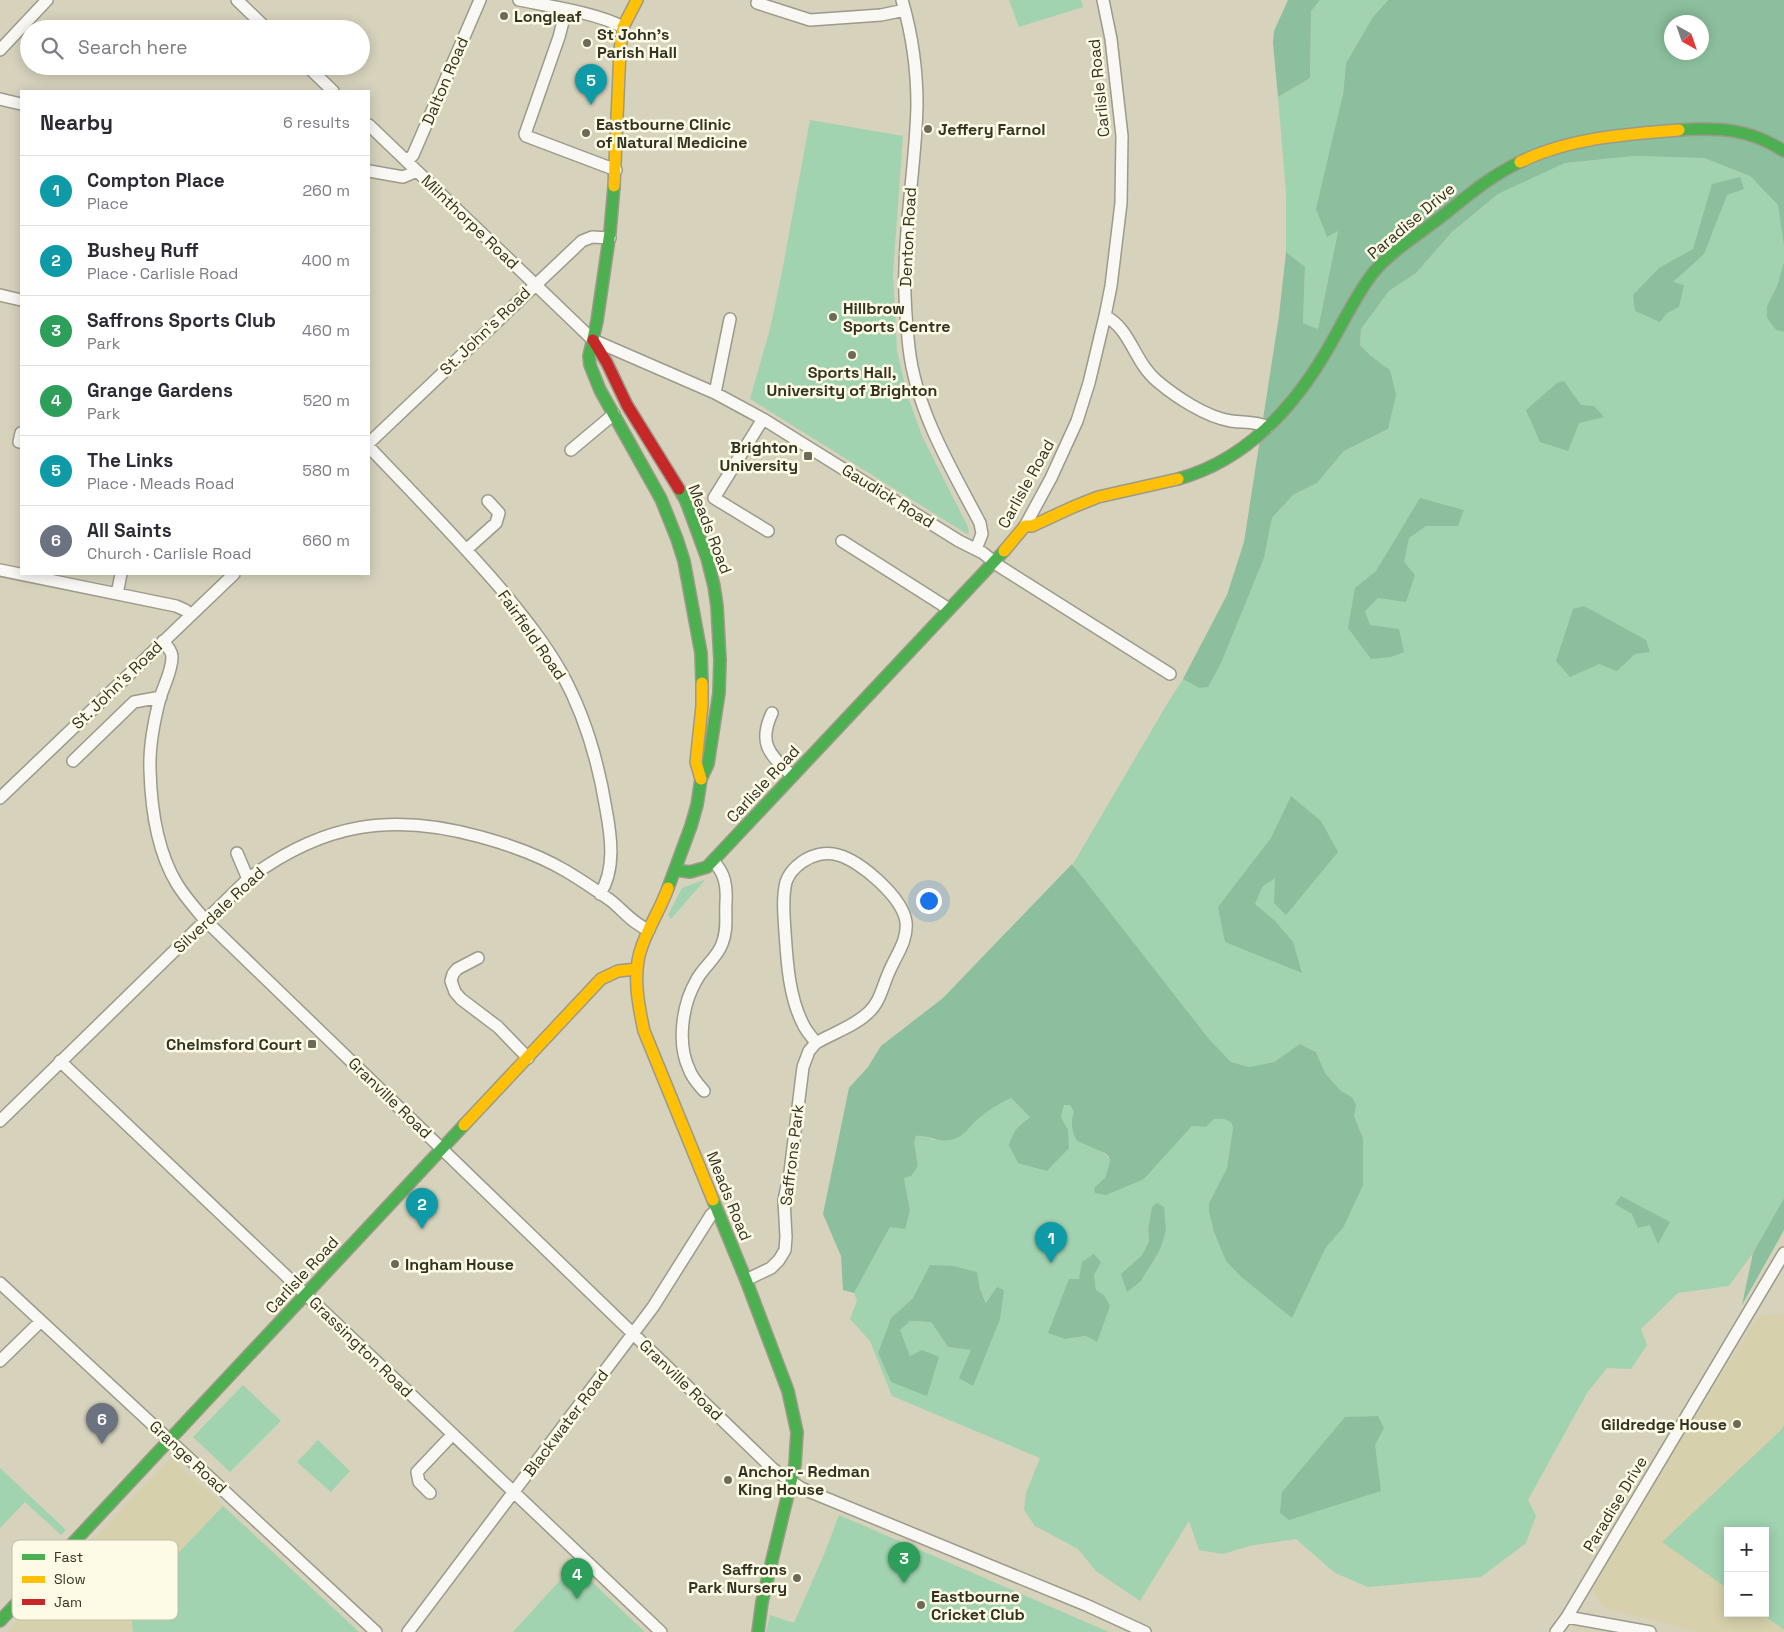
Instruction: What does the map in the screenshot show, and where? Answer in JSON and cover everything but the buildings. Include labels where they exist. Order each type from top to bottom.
[{"type":"street","points":[[28,20],[47,0]]},
{"type":"street","points":[[237,0],[258,20]]},
{"type":"street","name":"Dalton Road","points":[[407,160],[413,155],[480,0]]},
{"type":"street","points":[[519,0],[566,10],[624,27]]},
{"type":"street","name":"Meads Road","points":[[637,0],[624,27],[620,50],[616,170],[610,238],[589,356],[590,365],[600,390],[669,517],[688,578],[701,653],[702,706],[696,762],[701,779]]},
{"type":"street","name":"Carlisle Road","points":[[674,870],[697,871],[713,861],[1017,538],[1051,478],[1077,421],[1089,383],[1105,316],[1120,219],[1122,136],[1107,2]]},
{"type":"street","points":[[754,4],[810,20],[881,15],[904,5]]},
{"type":"street","name":"Denton Road","points":[[904,5],[915,69],[917,105],[905,267],[905,305],[909,350],[916,381],[936,438],[980,523],[982,534],[976,549]]},
{"type":"street","points":[[566,10],[559,37],[525,134],[616,170]]},
{"type":"street","points":[[0,50],[20,29]]},
{"type":"street","points":[[316,75],[332,90]]},
{"type":"street","points":[[0,99],[20,104]]},
{"type":"street","name":"Milnthorpe Road","points":[[370,126],[593,340]]},
{"type":"street","name":"Paradise Drive","points":[[1025,526],[1032,526],[1068,508],[1097,497],[1190,476],[1225,460],[1268,427],[1293,400],[1310,378],[1367,282],[1380,264],[1489,179],[1512,165],[1546,151],[1601,137],[1673,130],[1722,129],[1746,132],[1763,138],[1784,151]]},
{"type":"street","points":[[370,171],[403,178],[417,170]]},
{"type":"street","name":"St. John's Road","points":[[370,442],[582,240],[592,236],[610,238]]},
{"type":"street","points":[[0,295],[20,300]]},
{"type":"street","points":[[1105,316],[1117,324],[1143,367],[1156,381],[1172,392],[1208,414],[1231,421],[1256,422],[1268,427]]},
{"type":"street","points":[[715,393],[730,319]]},
{"type":"street","name":"Meads Road","points":[[593,340],[607,363],[627,404],[686,501],[707,558],[714,586],[720,660],[720,693],[708,764],[701,779],[693,819],[674,870],[642,945],[637,969],[638,1003],[644,1031],[746,1280],[788,1390],[797,1432],[795,1465],[762,1602],[758,1632]]},
{"type":"street","name":"Gaudick Road","points":[[593,340],[715,393],[763,419],[960,541],[976,549],[999,566],[1170,674]]},
{"type":"street","points":[[571,450],[614,414]]},
{"type":"street","points":[[763,419],[714,498],[768,531]]},
{"type":"street","name":"Fairfield Road","points":[[370,448],[467,549],[522,615],[561,672],[587,730],[600,771],[608,818],[611,865],[608,879],[600,894]]},
{"type":"street","points":[[467,549],[496,523],[499,513],[488,501]]},
{"type":"street","points":[[842,541],[949,609]]},
{"type":"street","points":[[0,570],[20,574]]},
{"type":"street","points":[[24,575],[176,606],[191,615]]},
{"type":"street","points":[[117,594],[121,575]]},
{"type":"street","name":"St. John's Road","points":[[0,798],[233,575]]},
{"type":"street","name":"Granville Road","points":[[163,641],[172,656],[151,740],[152,800],[166,861],[187,899],[205,920],[773,1469],[791,1482],[1086,1605],[1145,1632]]},
{"type":"street","points":[[73,761],[134,702],[161,697]]},
{"type":"street","points":[[772,713],[765,734],[766,743],[769,752],[775,760],[792,776]]},
{"type":"street","name":"Silverdale Road","points":[[0,1121],[248,879],[291,850],[317,839],[356,828],[403,824],[453,829],[500,842],[532,854],[565,870],[600,894],[633,921],[649,930]]},
{"type":"street","points":[[236,853],[248,879]]},
{"type":"street","points":[[832,853],[862,867],[893,896],[904,914],[906,931],[902,947],[873,1008],[860,1020],[816,1042],[803,1026],[792,988],[786,950],[784,898],[786,881],[794,869],[806,859],[815,855],[832,853]]},
{"type":"street","points":[[704,1091],[693,1078],[688,1068],[683,1040],[689,996],[696,980],[722,945],[725,933],[726,884],[724,874],[713,861]]},
{"type":"street","points":[[478,958],[457,969],[453,974],[451,981],[455,992],[461,999],[498,1027],[528,1058]]},
{"type":"street","name":"Carlisle Road","points":[[76,1540],[601,979],[609,973],[637,969]]},
{"type":"street","name":"Saffrons Park","points":[[746,1280],[771,1268],[785,1250],[784,1200],[790,1172],[803,1067],[809,1051],[816,1042]]},
{"type":"street","name":"Grassington Road","points":[[60,1062],[661,1632]]},
{"type":"street","name":"Blackwater Road","points":[[408,1632],[633,1334],[668,1285],[710,1214],[717,1210]]},
{"type":"street","name":"Paradise Drive","points":[[1556,1632],[1567,1617],[1784,1253]]},
{"type":"street","name":"Grange Road","points":[[0,1283],[376,1632]]},
{"type":"street","points":[[0,1360],[41,1321]]},
{"type":"street","points":[[430,1493],[419,1482],[417,1472],[453,1434]]},
{"type":"street","name":"Carlisle Road","points":[[0,1621],[12,1608]]},
{"type":"street","points":[[1567,1617],[1650,1632]]},
{"type":"shaded area","name":"Gildredge House","points":[[1784,1314],[1784,1632],[1699,1632],[1602,1607],[1591,1586],[1599,1571],[1757,1318],[1764,1315]]},
{"type":"shaded area","points":[[171,1457],[359,1632],[7,1632],[18,1620],[178,1620],[178,1540],[93,1540]]},
{"type":"green space","points":[[1009,0],[1081,0],[1083,7],[1019,27]]},
{"type":"green space","points":[[1288,0],[1320,0],[1311,11],[1310,78],[1278,97],[1273,43],[1274,31]]},
{"type":"green space","points":[[1320,0],[1388,0],[1373,17],[1346,63],[1327,237],[1338,230],[1318,329],[1303,323],[1305,267],[1286,252],[1286,193],[1278,97],[1310,78],[1311,11]]},
{"type":"green space","points":[[1388,0],[1784,0],[1784,246],[1778,205],[1750,176],[1704,158],[1635,156],[1565,163],[1498,194],[1452,232],[1416,273],[1389,291],[1361,329],[1360,345],[1390,370],[1396,395],[1388,429],[1344,451],[1317,483],[1293,495],[1272,518],[1264,558],[1221,663],[1208,687],[1199,688],[1183,679],[1227,595],[1244,542],[1279,316],[1286,252],[1305,267],[1303,323],[1318,329],[1338,231],[1327,237],[1316,209],[1343,94],[1346,63],[1373,17]]},
{"type":"green space","name":"Hillbrow Sports Centre","points":[[810,120],[903,136],[893,274],[897,351],[907,394],[922,436],[968,527],[969,533],[967,534],[750,399],[770,329]]},
{"type":"green space","points":[[1635,156],[1704,158],[1750,176],[1778,205],[1784,244],[1784,262],[1777,286],[1767,306],[1767,318],[1776,330],[1784,332],[1784,1198],[1753,1253],[1729,1286],[1678,1293],[1641,1329],[1647,1345],[1631,1369],[1607,1368],[1587,1393],[1528,1500],[1536,1516],[1526,1543],[1481,1577],[1368,1587],[1335,1573],[1296,1539],[1249,1546],[1223,1554],[1199,1550],[1189,1521],[1140,1601],[1096,1571],[1078,1549],[1035,1526],[1024,1510],[1026,1493],[1040,1458],[892,1396],[870,1341],[850,1319],[857,1301],[854,1293],[890,1227],[905,1228],[910,1211],[904,1178],[918,1166],[914,1142],[916,1136],[920,1135],[934,1140],[962,1135],[976,1120],[998,1103],[1011,1098],[1030,1117],[1019,1125],[1051,1167],[1060,1157],[1065,1124],[1061,1117],[1064,1105],[1070,1105],[1074,1112],[1072,1118],[1077,1141],[1097,1149],[1107,1155],[1109,1159],[1110,1163],[1105,1178],[1144,1179],[1192,1126],[1206,1127],[1214,1119],[1224,1119],[1231,1122],[1233,1128],[1227,1168],[1209,1203],[1209,1212],[1214,1232],[1226,1261],[1240,1276],[1286,1312],[1363,1138],[1354,1116],[1352,1097],[1341,1091],[1325,1073],[1316,1052],[1300,1044],[1274,1062],[1249,1067],[1231,1062],[1209,1039],[1121,927],[1110,922],[1073,864],[1183,679],[1199,688],[1221,662],[1264,558],[1272,518],[1293,495],[1317,483],[1344,451],[1388,429],[1390,370],[1360,345],[1361,329],[1389,291],[1416,273],[1452,232],[1498,194],[1565,163]],"holes":[[[1152,1207],[1166,1231],[1160,1250],[1141,1281],[1121,1274],[1142,1255],[1149,1240],[1148,1229]],[[931,1265],[977,1272],[980,1289],[987,1303],[973,1386],[971,1350],[948,1347],[931,1322],[910,1321],[899,1330],[910,1356],[891,1382],[878,1353],[891,1318],[913,1298]],[[1094,1275],[1096,1290],[1104,1295],[1086,1336],[1065,1339],[1069,1280]]]},
{"type":"green space","points":[[1740,177],[1744,189],[1727,195],[1704,254],[1673,282],[1684,285],[1679,307],[1667,313],[1660,322],[1635,311],[1633,295],[1659,268],[1693,249],[1712,184]]},
{"type":"green space","points":[[1784,262],[1784,332],[1776,330],[1767,318],[1767,306],[1777,286]]},
{"type":"green space","points":[[1564,381],[1581,405],[1594,406],[1604,417],[1579,423],[1568,451],[1540,442],[1526,410],[1557,383]]},
{"type":"green space","points":[[1420,498],[1464,510],[1458,526],[1426,526],[1409,538],[1404,562],[1415,575],[1406,602],[1378,598],[1365,611],[1370,625],[1399,629],[1404,652],[1391,657],[1371,659],[1348,628],[1355,588],[1376,571]]},
{"type":"green space","points":[[1584,606],[1646,640],[1650,652],[1635,654],[1617,671],[1599,664],[1570,677],[1556,661],[1573,609]]},
{"type":"green space","points":[[1291,796],[1321,821],[1338,852],[1286,915],[1274,903],[1275,878],[1262,887],[1255,904],[1276,922],[1293,942],[1302,973],[1225,942],[1218,907],[1271,838]]},
{"type":"green space","points":[[1072,864],[1209,1039],[1231,1062],[1249,1067],[1274,1062],[1300,1044],[1316,1052],[1325,1073],[1341,1091],[1352,1097],[1356,1105],[1354,1116],[1363,1138],[1363,1185],[1343,1228],[1326,1247],[1292,1318],[1240,1276],[1226,1261],[1214,1232],[1209,1212],[1209,1203],[1227,1168],[1233,1128],[1231,1122],[1224,1119],[1214,1119],[1206,1127],[1192,1126],[1144,1179],[1106,1195],[1095,1193],[1094,1188],[1105,1178],[1110,1162],[1109,1157],[1105,1153],[1077,1141],[1072,1127],[1074,1112],[1070,1105],[1064,1105],[1061,1117],[1068,1130],[1069,1148],[1047,1171],[1018,1163],[1009,1145],[1016,1129],[1030,1117],[1011,1098],[998,1104],[975,1121],[958,1138],[939,1140],[916,1136],[914,1142],[918,1166],[911,1176],[904,1178],[910,1211],[905,1229],[890,1227],[854,1293],[843,1290],[841,1256],[823,1214],[849,1088],[868,1067],[881,1046],[943,998]]},
{"type":"green space","points":[[705,880],[671,919],[668,915],[682,888]]},
{"type":"green space","points":[[1621,1196],[1670,1222],[1658,1244],[1650,1225],[1638,1228],[1632,1214],[1615,1204]]},
{"type":"green space","points":[[1784,1198],[1784,1230],[1742,1305],[1753,1253]]},
{"type":"green space","points":[[1157,1203],[1164,1207],[1166,1231],[1160,1250],[1141,1281],[1127,1292],[1121,1274],[1142,1255],[1149,1241],[1148,1229],[1152,1207]]},
{"type":"green space","points":[[1094,1254],[1101,1262],[1094,1275],[1096,1290],[1104,1295],[1110,1306],[1097,1342],[1086,1336],[1065,1339],[1048,1333],[1069,1279],[1079,1279],[1082,1262]]},
{"type":"green space","points":[[930,1265],[953,1266],[977,1272],[980,1289],[986,1303],[997,1287],[1004,1290],[1000,1319],[973,1386],[959,1378],[971,1350],[948,1347],[931,1322],[910,1321],[900,1330],[910,1356],[922,1350],[939,1357],[927,1396],[891,1382],[878,1353],[891,1318],[913,1298]]},
{"type":"green space","points":[[243,1385],[281,1421],[230,1472],[193,1437]]},
{"type":"green space","points":[[1378,1416],[1384,1428],[1375,1445],[1381,1491],[1289,1520],[1280,1513],[1282,1492],[1345,1417]]},
{"type":"green space","points":[[1784,1424],[1784,1630],[1766,1617],[1769,1617],[1769,1527],[1724,1527],[1724,1586],[1662,1542],[1781,1430]]},
{"type":"green space","points":[[318,1440],[350,1471],[331,1492],[297,1462]]},
{"type":"green space","points":[[0,1468],[66,1530],[61,1535],[25,1502],[0,1528]]},
{"type":"green space","points":[[223,1506],[359,1632],[133,1632],[132,1620],[178,1620],[178,1553]]},
{"type":"green space","points":[[839,1515],[1109,1632],[766,1632],[770,1615],[794,1623]]},
{"type":"green space","points":[[574,1565],[645,1632],[513,1632]]},
{"type":"traffic: fast","points":[[1679,130],[1708,129],[1734,131],[1759,138],[1784,151]]},
{"type":"traffic: fast","points":[[1178,479],[1203,470],[1226,458],[1267,427],[1302,389],[1317,367],[1361,290],[1380,265],[1395,251],[1497,174],[1520,162]]},
{"type":"traffic: fast","points":[[614,186],[610,232],[597,321],[589,356],[590,365],[600,390],[661,499],[677,539],[684,561],[701,653],[702,683]]},
{"type":"traffic: fast","points":[[668,888],[691,826],[701,779],[708,764],[719,693],[720,660],[714,586],[707,558],[686,501],[679,489]]},
{"type":"traffic: fast","points":[[675,870],[690,872],[707,867],[1004,551]]},
{"type":"traffic: fast","points":[[76,1540],[464,1125]]},
{"type":"traffic: fast","points":[[713,1200],[788,1391],[797,1432],[795,1465],[762,1602],[758,1632]]},
{"type":"traffic: fast","points":[[0,1621],[12,1608]]},
{"type":"traffic: slow","points":[[614,186],[620,50],[623,27],[637,0]]},
{"type":"traffic: slow","points":[[1520,162],[1558,147],[1578,142],[1639,133],[1679,130]]},
{"type":"traffic: slow","points":[[1004,551],[1025,526],[1032,526],[1098,497],[1178,479]]},
{"type":"traffic: slow","points":[[701,779],[696,762],[702,706],[702,683]]},
{"type":"traffic: slow","points":[[668,888],[639,956],[637,966],[638,999],[644,1031],[713,1200]]},
{"type":"traffic: slow","points":[[464,1125],[601,979],[618,971],[637,969]]},
{"type":"traffic: jam","points":[[593,340],[607,363],[627,405],[679,489]]},
{"type":"place","name":"Longleaf","points":[[504,16]]},
{"type":"place","name":"St John's Parish Hall","points":[[587,43]]},
{"type":"place","name":"The Links","points":[[591,105]]},
{"type":"place","name":"Jeffery Farnol","points":[[928,129]]},
{"type":"place","name":"Eastbourne Clinic of Natural Medicine","points":[[586,133]]},
{"type":"place","name":"Hillbrow Sports Centre","points":[[833,317]]},
{"type":"place","name":"Sports Hall, University of Brighton","points":[[852,355]]},
{"type":"place","name":"Brighton University","points":[[808,456]]},
{"type":"place","name":"Chelmsford Court","points":[[312,1044]]},
{"type":"place","name":"Bushey Ruff","points":[[422,1229]]},
{"type":"place","name":"Compton Place","points":[[1051,1263]]},
{"type":"place","name":"Ingham House","points":[[395,1264]]},
{"type":"place","name":"Gildredge House","points":[[1737,1424]]},
{"type":"place","name":"All Saints","points":[[102,1444]]},
{"type":"place","name":"Anchor - Redman King House","points":[[728,1480]]},
{"type":"place","name":"Saffrons Park Nursery","points":[[797,1578]]},
{"type":"place","name":"Saffrons Sports Club","points":[[904,1583]]},
{"type":"place","name":"Grange Gardens","points":[[577,1599]]},
{"type":"place","name":"Eastbourne Cricket Club","points":[[921,1605]]}]
